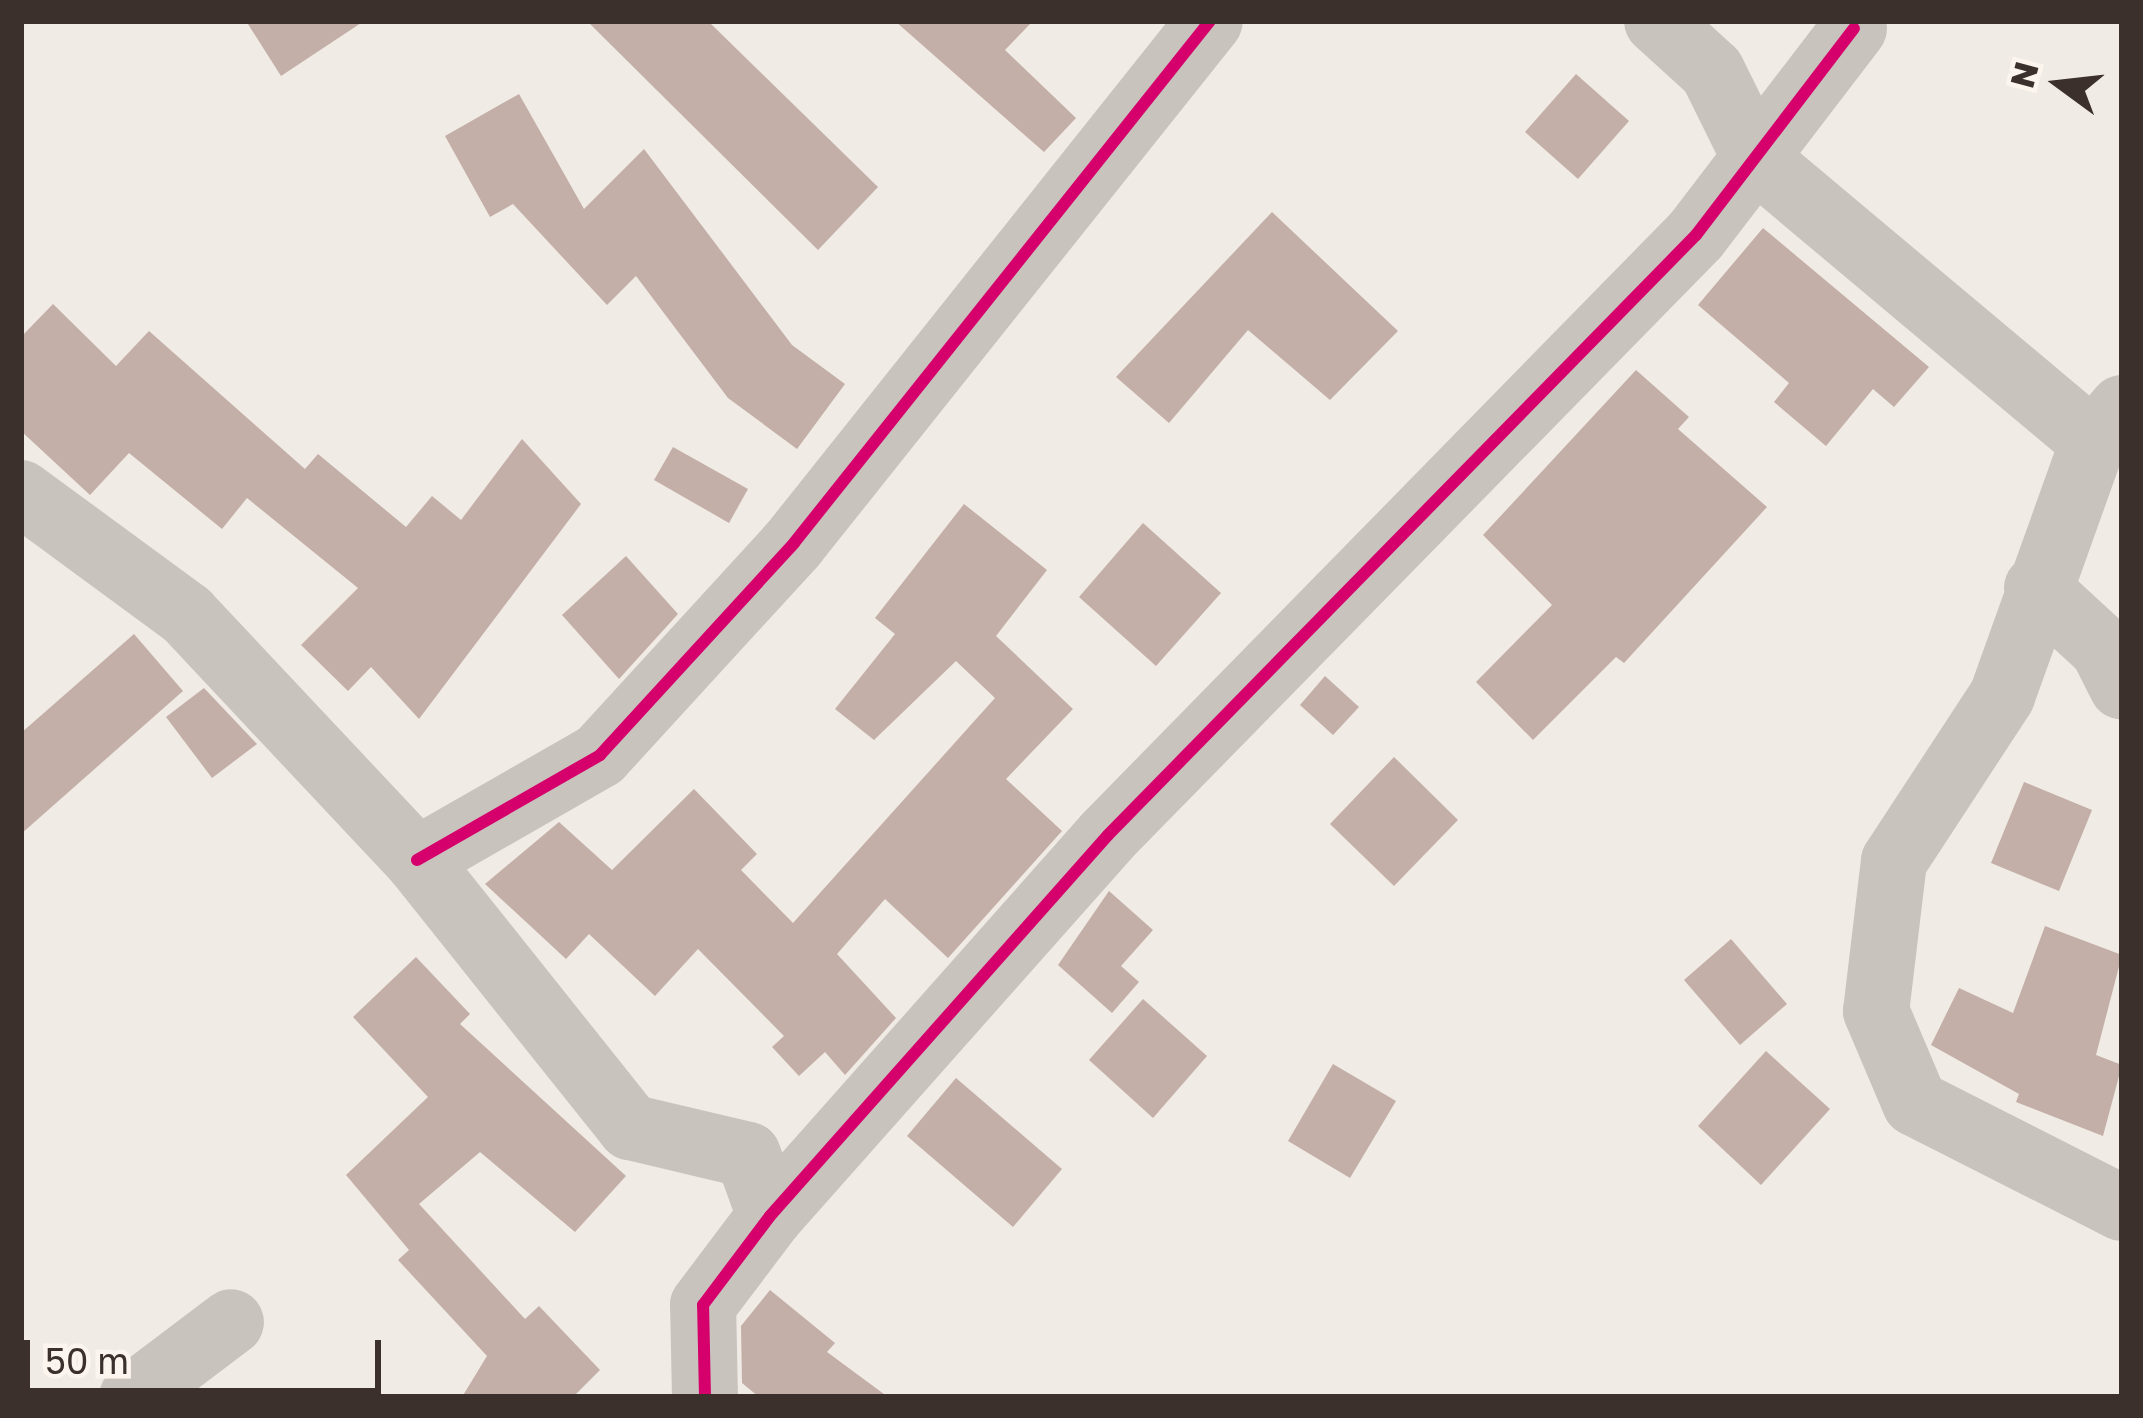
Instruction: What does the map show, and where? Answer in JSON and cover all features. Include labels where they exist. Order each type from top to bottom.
[{"type":"street","points":[[417,860],[600,754],[951,353],[1144,90],[1210,21]]},
{"type":"street","points":[[1658,21],[1712,71],[1755,158],[2108,425],[2037,587],[2002,696],[1894,860],[1876,1011],[1916,1103],[2122,1208]]},
{"type":"street","points":[[705,1397],[703,1305],[770,1216],[1108,835],[1537,404],[1755,158],[1854,28]]},
{"type":"street","points":[[21,493],[187,615],[417,860],[630,1127],[748,1155],[770,1216]]},
{"type":"street","points":[[2037,587],[2103,649],[2122,687]]},
{"type":"street","points":[[132,1397],[232,1322]]},
{"type":"building","points":[[246,21],[364,21],[281,76]]},
{"type":"building","points":[[587,21],[708,21],[878,187],[818,250]]},
{"type":"building","points":[[895,21],[1033,21],[1005,50],[1076,118],[1044,152]]},
{"type":"building","points":[[1576,74],[1629,121],[1578,179],[1525,132]]},
{"type":"building","points":[[519,94],[584,209],[644,149],[792,345],[845,384],[797,449],[728,398],[636,276],[607,305],[513,204],[490,217],[445,136]]},
{"type":"building","points":[[1272,212],[1398,331],[1330,400],[1248,330],[1169,423],[1116,377]]},
{"type":"building","points":[[1763,228],[1929,367],[1894,407],[1873,389],[1826,446],[1774,402],[1789,383],[1698,305]]},
{"type":"building","points":[[53,304],[116,366],[149,331],[305,469],[318,454],[406,527],[432,496],[461,520],[522,439],[581,504],[419,719],[371,667],[348,691],[301,645],[358,588],[247,498],[222,529],[129,453],[90,495],[21,431],[21,337]]},
{"type":"building","points":[[1636,370],[1689,417],[1678,429],[1767,507],[1624,663],[1616,657],[1533,740],[1476,682],[1552,605],[1483,535]]},
{"type":"building","points":[[673,447],[748,489],[729,523],[654,480]]},
{"type":"building","points":[[964,504],[1047,570],[996,636],[1073,709],[1006,779],[1062,831],[948,958],[885,899],[837,954],[896,1018],[845,1075],[825,1052],[799,1076],[772,1047],[784,1036],[698,949],[655,996],[589,934],[566,959],[485,884],[559,822],[612,870],[694,789],[757,854],[741,870],[793,923],[995,698],[956,661],[874,740],[835,709],[895,634],[875,618]]},
{"type":"building","points":[[1143,523],[1221,593],[1156,666],[1079,597]]},
{"type":"building","points":[[626,556],[678,614],[619,679],[562,615]]},
{"type":"building","points":[[134,634],[183,691],[21,834],[21,733]]},
{"type":"building","points":[[1325,676],[1359,707],[1333,735],[1300,705]]},
{"type":"building","points":[[204,688],[257,744],[212,778],[166,717]]},
{"type":"building","points":[[1394,757],[1458,820],[1394,886],[1330,824]]},
{"type":"building","points":[[2024,782],[2092,810],[2059,891],[1991,863]]},
{"type":"building","points":[[1109,891],[1153,930],[1121,966],[1139,982],[1112,1013],[1058,965]]},
{"type":"building","points":[[2045,926],[2122,955],[2096,1055],[2122,1065],[2103,1136],[2016,1102],[2019,1094],[1931,1045],[1959,988],[2013,1013]]},
{"type":"building","points":[[1731,939],[1787,1004],[1740,1045],[1684,980]]},
{"type":"building","points":[[416,957],[470,1014],[460,1024],[626,1176],[575,1232],[480,1152],[419,1204],[525,1319],[539,1306],[600,1370],[573,1397],[462,1397],[487,1356],[398,1260],[409,1250],[346,1175],[428,1097],[353,1017]]},
{"type":"building","points":[[1143,999],[1207,1056],[1153,1118],[1089,1060]]},
{"type":"building","points":[[1766,1051],[1830,1109],[1761,1185],[1698,1126]]},
{"type":"building","points":[[1333,1064],[1396,1101],[1350,1178],[1288,1141]]},
{"type":"building","points":[[956,1078],[1062,1169],[1013,1227],[907,1136]]},
{"type":"building","points":[[770,1290],[835,1343],[827,1352],[888,1397],[759,1397],[742,1383],[741,1326]]},
{"type":"cycle path","points":[[417,860],[600,755],[794,543],[1210,21]]},
{"type":"cycle path","points":[[705,1397],[703,1305],[770,1216],[1108,835],[1696,235],[1854,28]]}]
